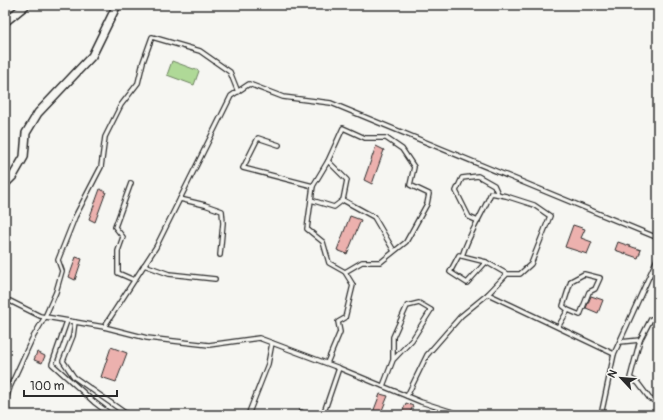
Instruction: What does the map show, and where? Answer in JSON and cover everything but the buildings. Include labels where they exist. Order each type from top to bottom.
[{"type":"street","points":[[5,22],[26,5]]},
{"type":"street","points":[[5,184],[13,176],[24,157],[26,133],[38,113],[92,56],[118,5]]},
{"type":"lane","points":[[5,403],[10,387],[32,339],[45,317],[56,292],[62,271],[58,260],[75,217],[101,167],[105,137],[121,105],[138,84],[143,62],[152,37],[200,51],[230,72],[238,92]]},
{"type":"lane","points":[[104,327],[156,247],[231,96],[249,84],[283,97],[331,102],[658,238]]},
{"type":"lane","points":[[327,364],[340,332],[338,322],[345,318],[353,285],[345,272],[329,263],[322,242],[307,229],[313,186],[328,161],[343,128],[365,138],[386,138],[402,149],[414,167],[410,185],[428,194],[427,204],[406,242],[381,262],[362,262],[345,272]]},
{"type":"lane","points":[[279,145],[258,138],[243,168],[313,186]]},
{"type":"lane","points":[[311,200],[334,207],[343,200],[347,180],[328,161]]},
{"type":"lane","points":[[478,221],[469,217],[456,192],[462,178],[478,176],[494,185],[498,194]]},
{"type":"lane","points":[[131,183],[115,227],[123,237],[118,250],[118,272],[134,280]]},
{"type":"lane","points":[[462,256],[467,240],[491,193],[534,206],[550,216],[531,264],[520,274],[507,274],[486,262],[462,256],[458,254],[450,272],[467,283],[486,262]]},
{"type":"lane","points":[[180,199],[222,211],[223,223],[220,255]]},
{"type":"lane","points":[[343,200],[374,217],[394,252]]},
{"type":"lane","points":[[601,415],[614,354],[658,257]]},
{"type":"lane","points":[[144,265],[169,274],[215,279]]},
{"type":"lane","points":[[408,396],[427,355],[461,316],[488,294],[507,274]]},
{"type":"lane","points":[[584,274],[600,278],[595,288],[589,292],[580,315],[568,310],[563,306],[571,282],[584,274]]},
{"type":"lane","points":[[488,294],[614,354]]},
{"type":"lane","points":[[5,301],[10,301],[40,316],[104,327],[147,338],[209,345],[260,338],[339,368],[421,402],[462,415]]},
{"type":"lane","points":[[383,386],[393,360],[393,337],[407,306],[419,303],[432,310],[412,340],[393,360]]},
{"type":"lane","points":[[558,327],[568,310]]},
{"type":"lane","points":[[658,321],[651,319],[640,340],[630,378],[638,383],[650,400],[658,402]]},
{"type":"lane","points":[[66,321],[52,364],[94,402],[111,415]]},
{"type":"lane","points":[[75,322],[73,336],[63,361],[74,377],[128,415]]},
{"type":"lane","points":[[620,342],[640,340]]},
{"type":"lane","points":[[248,415],[268,364],[272,343]]},
{"type":"lane","points":[[322,415],[339,368]]},
{"type":"green space","points":[[172,61],[199,71],[194,85],[167,75]]}]
